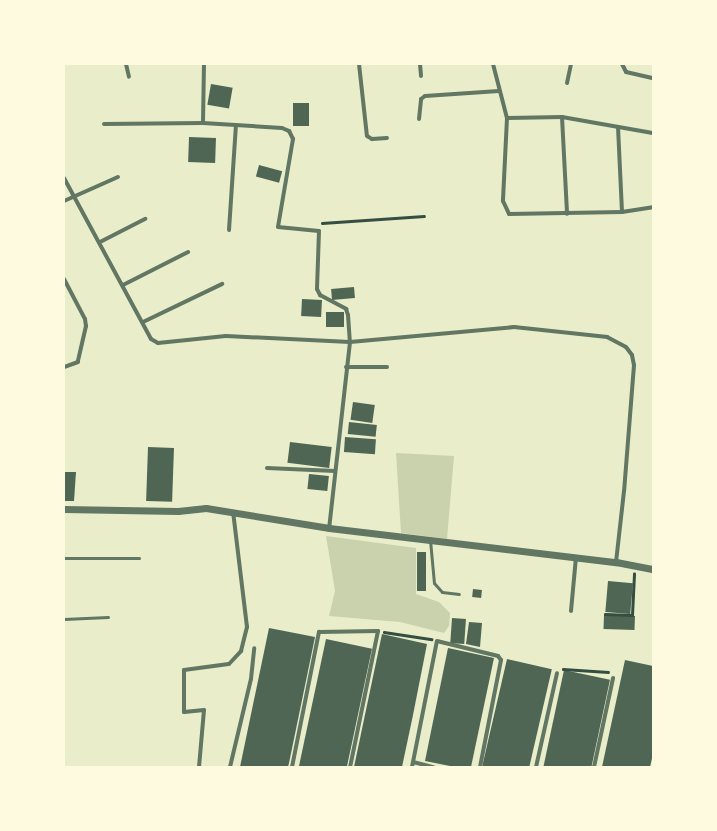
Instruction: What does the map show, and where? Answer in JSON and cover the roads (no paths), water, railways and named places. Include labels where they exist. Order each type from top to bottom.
[{"type":"street","points":[[126,64],[129,77]]},
{"type":"street","points":[[203,123],[204,64]]},
{"type":"street","points":[[359,64],[367,136],[372,139],[387,138]]},
{"type":"street","points":[[420,64],[421,76]]},
{"type":"street","points":[[493,64],[498,91],[507,118],[503,201],[506,210],[513,216],[622,212],[653,207]]},
{"type":"street","points":[[567,83],[571,64]]},
{"type":"street","points":[[622,64],[626,72],[653,78]]},
{"type":"street","points":[[419,119],[420,99],[425,96],[498,91]]},
{"type":"street","points":[[507,118],[562,117],[653,133]]},
{"type":"street","points":[[562,117],[567,214]]},
{"type":"street","points":[[104,124],[203,123],[282,128],[289,131],[293,139],[278,227],[319,230],[317,289],[320,295],[346,309],[350,342],[329,528]]},
{"type":"street","points":[[229,230],[236,125]]},
{"type":"street","points":[[618,127],[622,212]]},
{"type":"street","points":[[64,201],[118,177]]},
{"type":"street","points":[[64,178],[151,338],[158,342],[226,336],[350,342],[527,327],[607,337],[626,347],[632,355],[634,365],[624,491],[616,562]]},
{"type":"street","points":[[100,242],[145,218]]},
{"type":"street","points":[[123,285],[188,252]]},
{"type":"street","points":[[64,279],[85,319],[86,326],[78,362],[64,367]]},
{"type":"street","points":[[143,322],[222,284]]},
{"type":"street","points":[[346,367],[387,367]]},
{"type":"street","points":[[267,468],[335,471]]},
{"type":"street","points":[[64,509],[178,511],[206,508],[329,528],[616,562],[653,569]]},
{"type":"street","points":[[199,767],[204,710],[184,712],[184,670],[229,664],[241,651],[248,627],[233,512]]},
{"type":"street","points":[[572,611],[576,557]]},
{"type":"street","points":[[292,767],[319,632],[378,631],[350,767]]},
{"type":"street","points":[[433,767],[413,765],[437,641],[498,656],[501,663],[480,767]]},
{"type":"street","points":[[230,767],[251,679],[254,648]]},
{"type":"street","points":[[536,767],[557,673]]},
{"type":"street","points":[[594,767],[613,678]]},
{"type":"lane","points":[[430,540],[434,583],[442,592],[459,594]]},
{"type":"lane","points":[[64,558],[138,558]]},
{"type":"lane","points":[[64,618],[108,617]]}]
